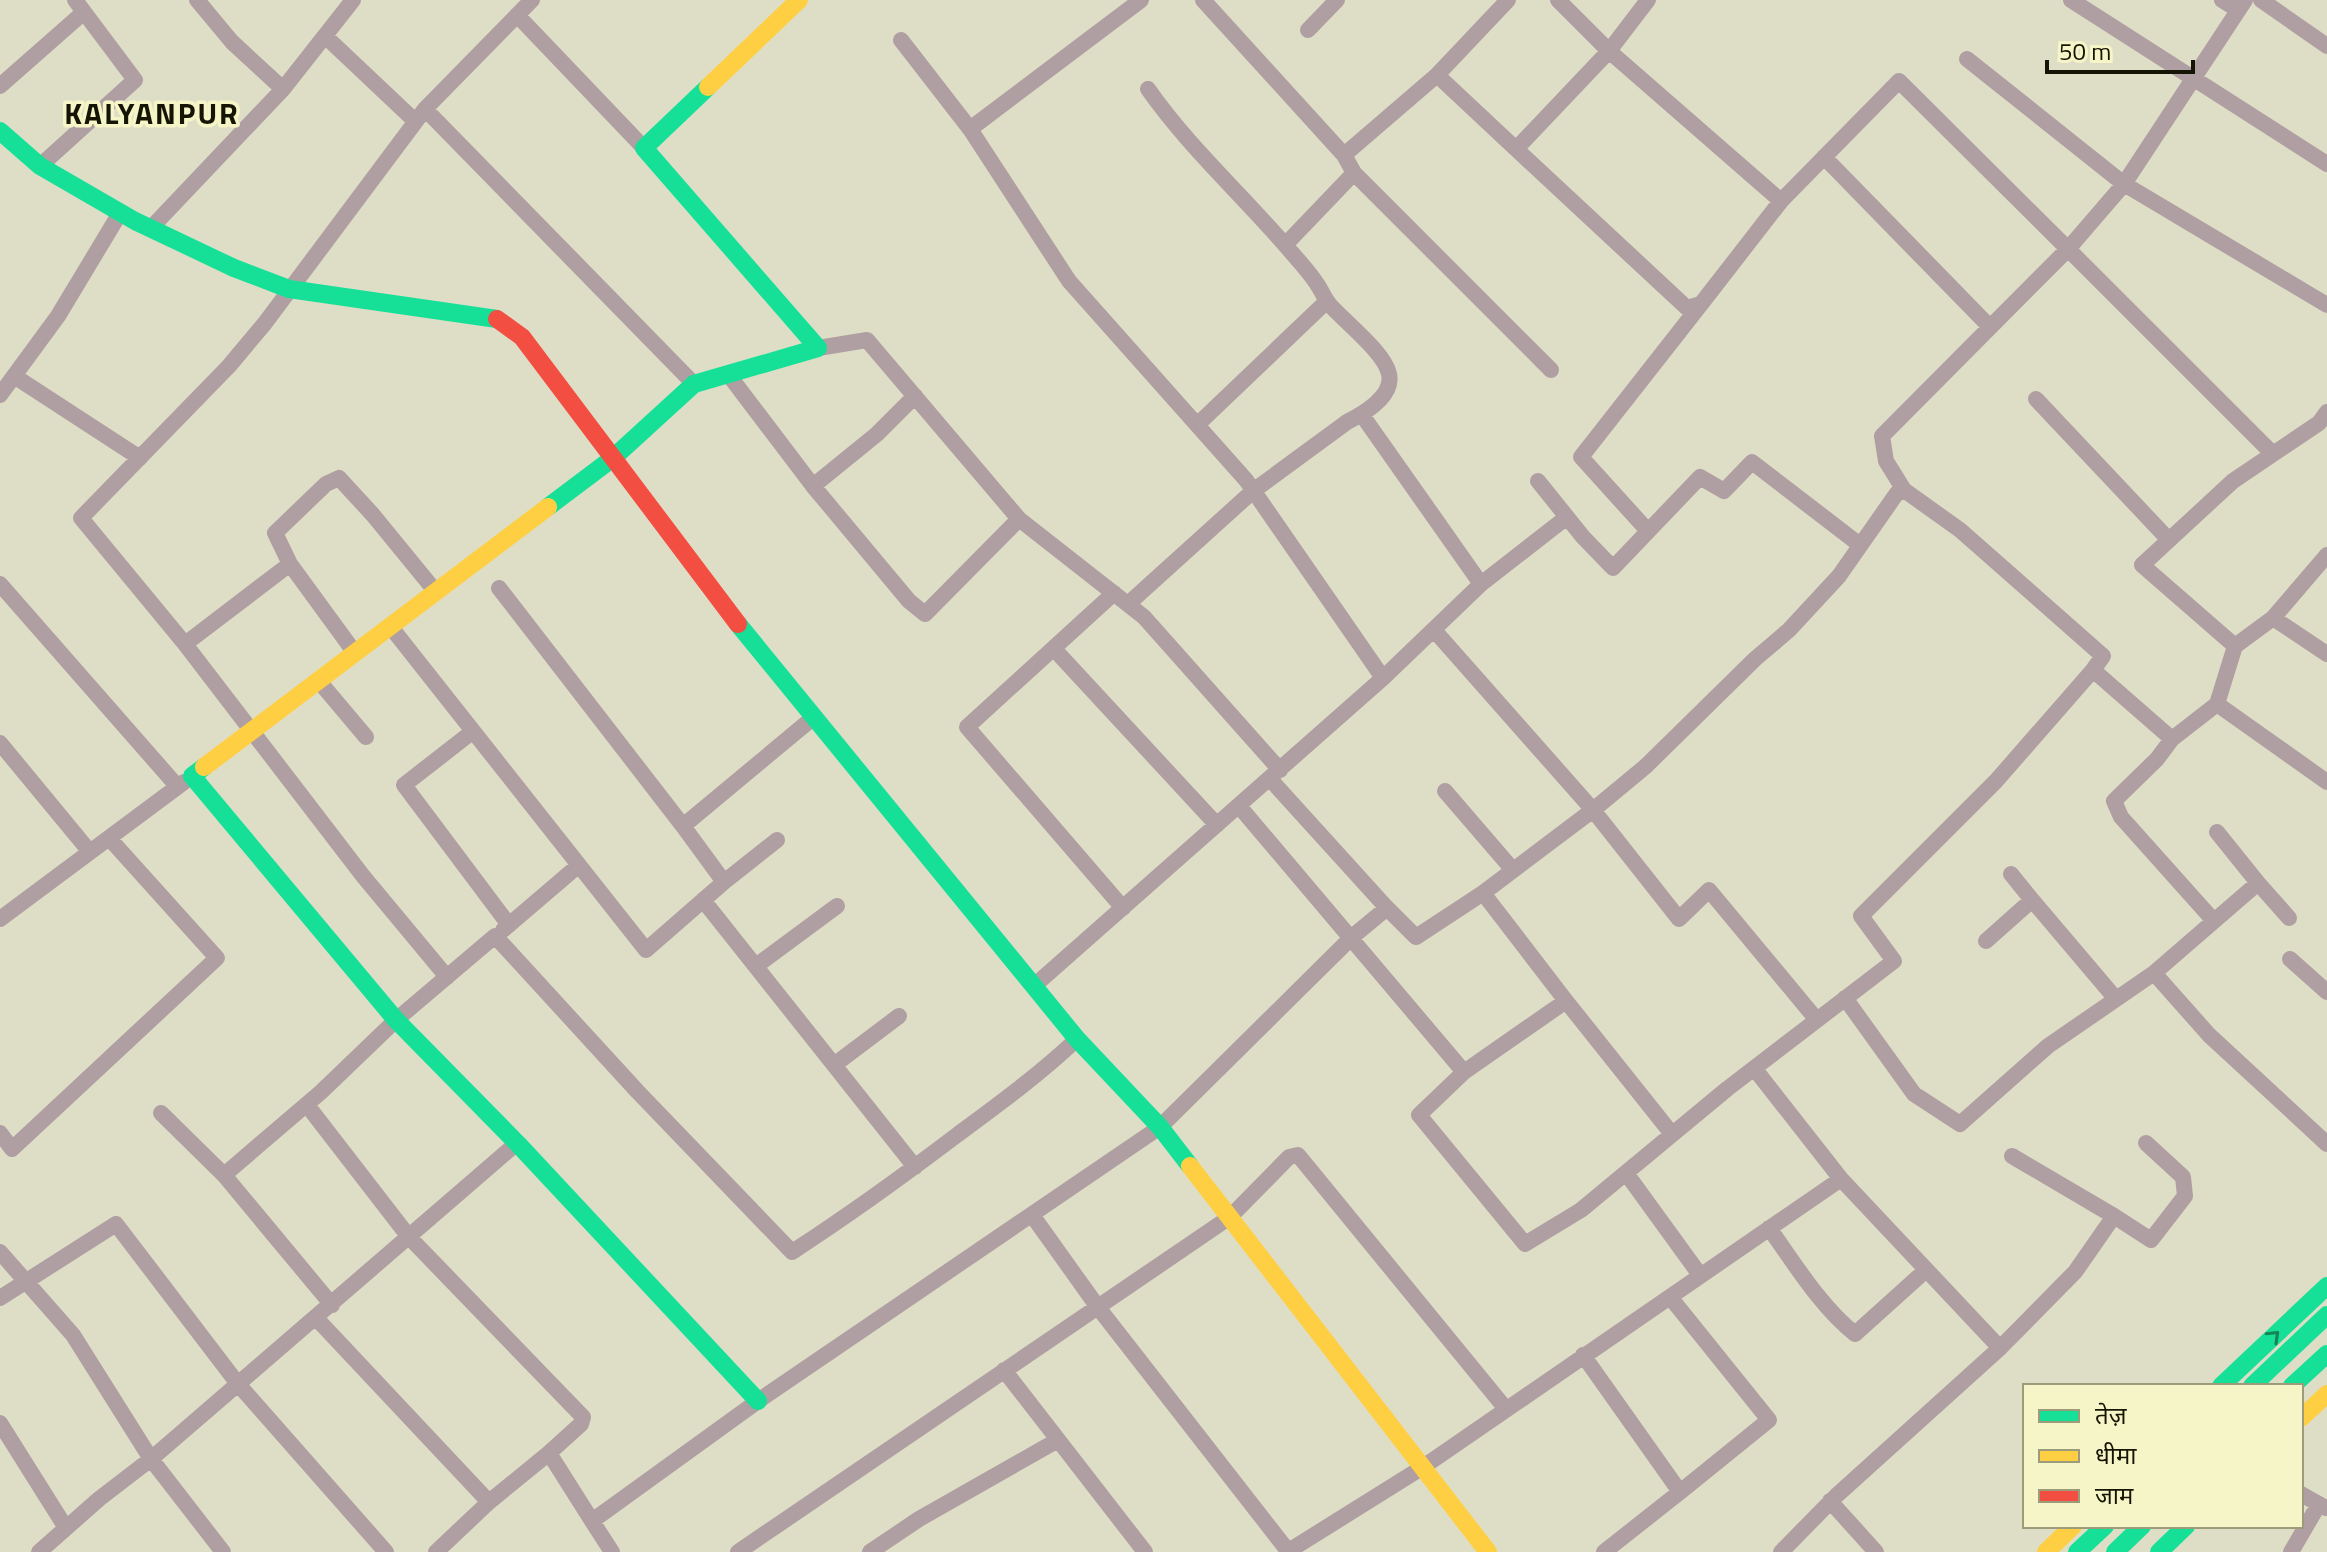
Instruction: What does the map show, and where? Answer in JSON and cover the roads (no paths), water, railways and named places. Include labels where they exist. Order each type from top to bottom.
[{"type":"main road","points":[[758,1401],[517,1143],[396,1020],[185,781],[613,458],[694,384],[818,348],[644,148],[799,0]]},
{"type":"main road","points":[[0,131],[40,166],[120,213],[234,268],[289,289],[498,319],[522,337],[741,628],[1077,1039],[1160,1127],[1488,1552]]},
{"type":"main road","points":[[2223,1384],[2327,1286]]},
{"type":"main road","points":[[2254,1384],[2327,1315]]},
{"type":"main road","points":[[2294,1384],[2327,1354]]},
{"type":"main road","points":[[2303,1416],[2327,1394]]},
{"type":"main road","points":[[2046,1552],[2071,1528]]},
{"type":"main road","points":[[2077,1552],[2103,1528]]},
{"type":"main road","points":[[2115,1552],[2140,1528]]},
{"type":"main road","points":[[2159,1552],[2184,1528]]},
{"type":"street","points":[[197,0],[232,42],[283,89]]},
{"type":"street","points":[[151,228],[283,89],[353,0]]},
{"type":"street","points":[[447,977],[363,876],[185,644],[81,518],[229,366],[265,323],[420,115],[532,0]]},
{"type":"street","points":[[970,129],[1141,0]]},
{"type":"street","points":[[1203,0],[1344,155],[1354,173],[1551,370]]},
{"type":"street","points":[[1308,30],[1337,0]]},
{"type":"street","points":[[1344,155],[1437,75],[1508,0]]},
{"type":"street","points":[[1558,0],[1609,51],[1781,201]]},
{"type":"street","points":[[1516,149],[1609,51],[1648,0]]},
{"type":"street","points":[[2071,0],[2327,164]]},
{"type":"street","points":[[1566,1001],[1464,1072],[1419,1115],[1525,1244],[1581,1210],[1754,1068],[1894,961],[1861,916],[1996,781],[2103,656],[1960,530],[1904,490],[1886,461],[1882,436],[2068,249],[2124,184],[2242,5],[2222,0]]},
{"type":"street","points":[[2261,0],[2327,46]]},
{"type":"street","points":[[0,86],[79,6],[135,80],[40,166]]},
{"type":"street","points":[[517,15],[644,148]]},
{"type":"street","points":[[325,36],[420,115],[694,384]]},
{"type":"street","points":[[901,40],[970,129],[1069,281],[1253,491],[1383,678]]},
{"type":"street","points":[[1967,59],[2124,184],[2327,305]]},
{"type":"street","points":[[1437,75],[1687,308],[1701,304]]},
{"type":"street","points":[[1648,531],[1581,457],[1781,201],[1899,81],[2272,453]]},
{"type":"street","points":[[1128,604],[1253,491],[1347,422],[1362,415],[1384,394],[1389,383],[1389,374],[1381,358],[1327,301],[1316,282],[1285,245],[1171,122],[1148,89]]},
{"type":"street","points":[[1824,157],[1990,327]]},
{"type":"street","points":[[1285,245],[1354,173]]},
{"type":"street","points":[[0,395],[58,316],[120,213]]},
{"type":"street","points":[[1197,425],[1327,301]]},
{"type":"street","points":[[818,348],[867,340],[1019,519],[1144,617],[1387,908],[1416,937],[1483,893],[1646,766],[1755,659],[1789,630],[1839,576],[1897,493],[1904,490]]},
{"type":"street","points":[[728,374],[813,486],[909,601],[925,614],[1019,519]]},
{"type":"street","points":[[14,376],[140,458]]},
{"type":"street","points":[[813,486],[877,434],[915,396]]},
{"type":"street","points":[[2036,399],[2169,540]]},
{"type":"street","points":[[1362,415],[1481,584]]},
{"type":"street","points":[[2235,646],[2142,565],[2233,481],[2324,422]]},
{"type":"street","points":[[1538,481],[1613,568],[1700,477],[1724,491],[1752,462],[1860,545]]},
{"type":"street","points":[[355,653],[290,564],[275,533],[326,484],[339,478],[436,592]]},
{"type":"street","points":[[1035,985],[1383,678],[1481,584],[1567,517]]},
{"type":"street","points":[[2214,921],[2121,817],[2114,801],[2157,759],[2172,739],[2217,704],[2235,646],[2273,618],[2327,555]]},
{"type":"street","points":[[185,644],[290,564]]},
{"type":"street","points":[[0,584],[185,781],[1,918]]},
{"type":"street","points":[[499,588],[724,882]]},
{"type":"street","points":[[1114,593],[967,727],[1123,908]]},
{"type":"street","points":[[2273,618],[2327,654]]},
{"type":"street","points":[[390,626],[646,950],[777,840]]},
{"type":"street","points":[[1434,630],[1593,810],[1679,919],[1709,890],[1817,1020]]},
{"type":"street","points":[[1055,650],[1217,825]]},
{"type":"street","points":[[2093,670],[2172,739]]},
{"type":"street","points":[[318,680],[366,737]]},
{"type":"street","points":[[2217,704],[2327,782]]},
{"type":"street","points":[[683,826],[814,717]]},
{"type":"street","points":[[472,732],[404,785],[502,930],[638,1092],[792,1252],[915,1167],[1048,1067],[1077,1039]]},
{"type":"street","points":[[0,743],[90,852]]},
{"type":"street","points":[[1445,791],[1513,870]]},
{"type":"street","points":[[1239,806],[1464,1072]]},
{"type":"street","points":[[2217,832],[2289,918]]},
{"type":"street","points":[[0,1133],[12,1149],[217,958],[109,838]]},
{"type":"street","points":[[224,1175],[307,1105],[396,1020],[579,865]]},
{"type":"street","points":[[2011,874],[2116,999]]},
{"type":"street","points":[[1845,998],[1914,1094],[1960,1124],[2048,1046],[2154,973],[2258,883]]},
{"type":"street","points":[[1483,893],[1672,1134]]},
{"type":"street","points":[[703,900],[915,1167]]},
{"type":"street","points":[[1986,941],[2032,900]]},
{"type":"street","points":[[756,966],[837,906]]},
{"type":"street","points":[[592,1521],[758,1401],[1160,1127],[1352,937],[1387,908]]},
{"type":"street","points":[[2290,959],[2327,992]]},
{"type":"street","points":[[2154,973],[2209,1035],[2327,1144]]},
{"type":"street","points":[[834,1065],[899,1016]]},
{"type":"street","points":[[1754,1068],[1841,1179],[2000,1348]]},
{"type":"street","points":[[307,1105],[409,1237],[583,1417],[581,1424],[489,1502],[436,1552]]},
{"type":"street","points":[[161,1113],[224,1175],[332,1305]]},
{"type":"street","points":[[39,1552],[332,1305],[517,1143]]},
{"type":"street","points":[[2012,1156],[2151,1240],[2185,1196],[2183,1177],[2146,1143]]},
{"type":"street","points":[[738,1552],[1230,1217],[1289,1157],[1298,1155],[1506,1409]]},
{"type":"street","points":[[1626,1173],[1700,1275]]},
{"type":"street","points":[[1032,1215],[1097,1306],[1287,1552],[1423,1467],[1841,1179]]},
{"type":"street","points":[[1781,1552],[1830,1501],[2000,1348],[2075,1272],[2114,1216]]},
{"type":"street","points":[[0,1298],[116,1224],[238,1384],[386,1552]]},
{"type":"street","points":[[1769,1228],[1818,1294],[1855,1334],[1926,1270]]},
{"type":"street","points":[[0,1252],[73,1335],[151,1459],[223,1552]]},
{"type":"street","points":[[1604,1552],[1769,1420],[1670,1297]]},
{"type":"street","points":[[316,1318],[489,1502]]},
{"type":"street","points":[[1583,1355],[1680,1492]]},
{"type":"street","points":[[1004,1370],[1145,1552]]},
{"type":"street","points":[[0,1423],[66,1528]]},
{"type":"street","points":[[870,1552],[919,1519],[1058,1440]]},
{"type":"street","points":[[549,1453],[612,1552]]},
{"type":"street","points":[[2291,1552],[2323,1506],[2303,1495]]},
{"type":"street","points":[[1830,1501],[1876,1552]]},
{"type":"district","name":"KALYANPUR","points":[[152,113]]}]
